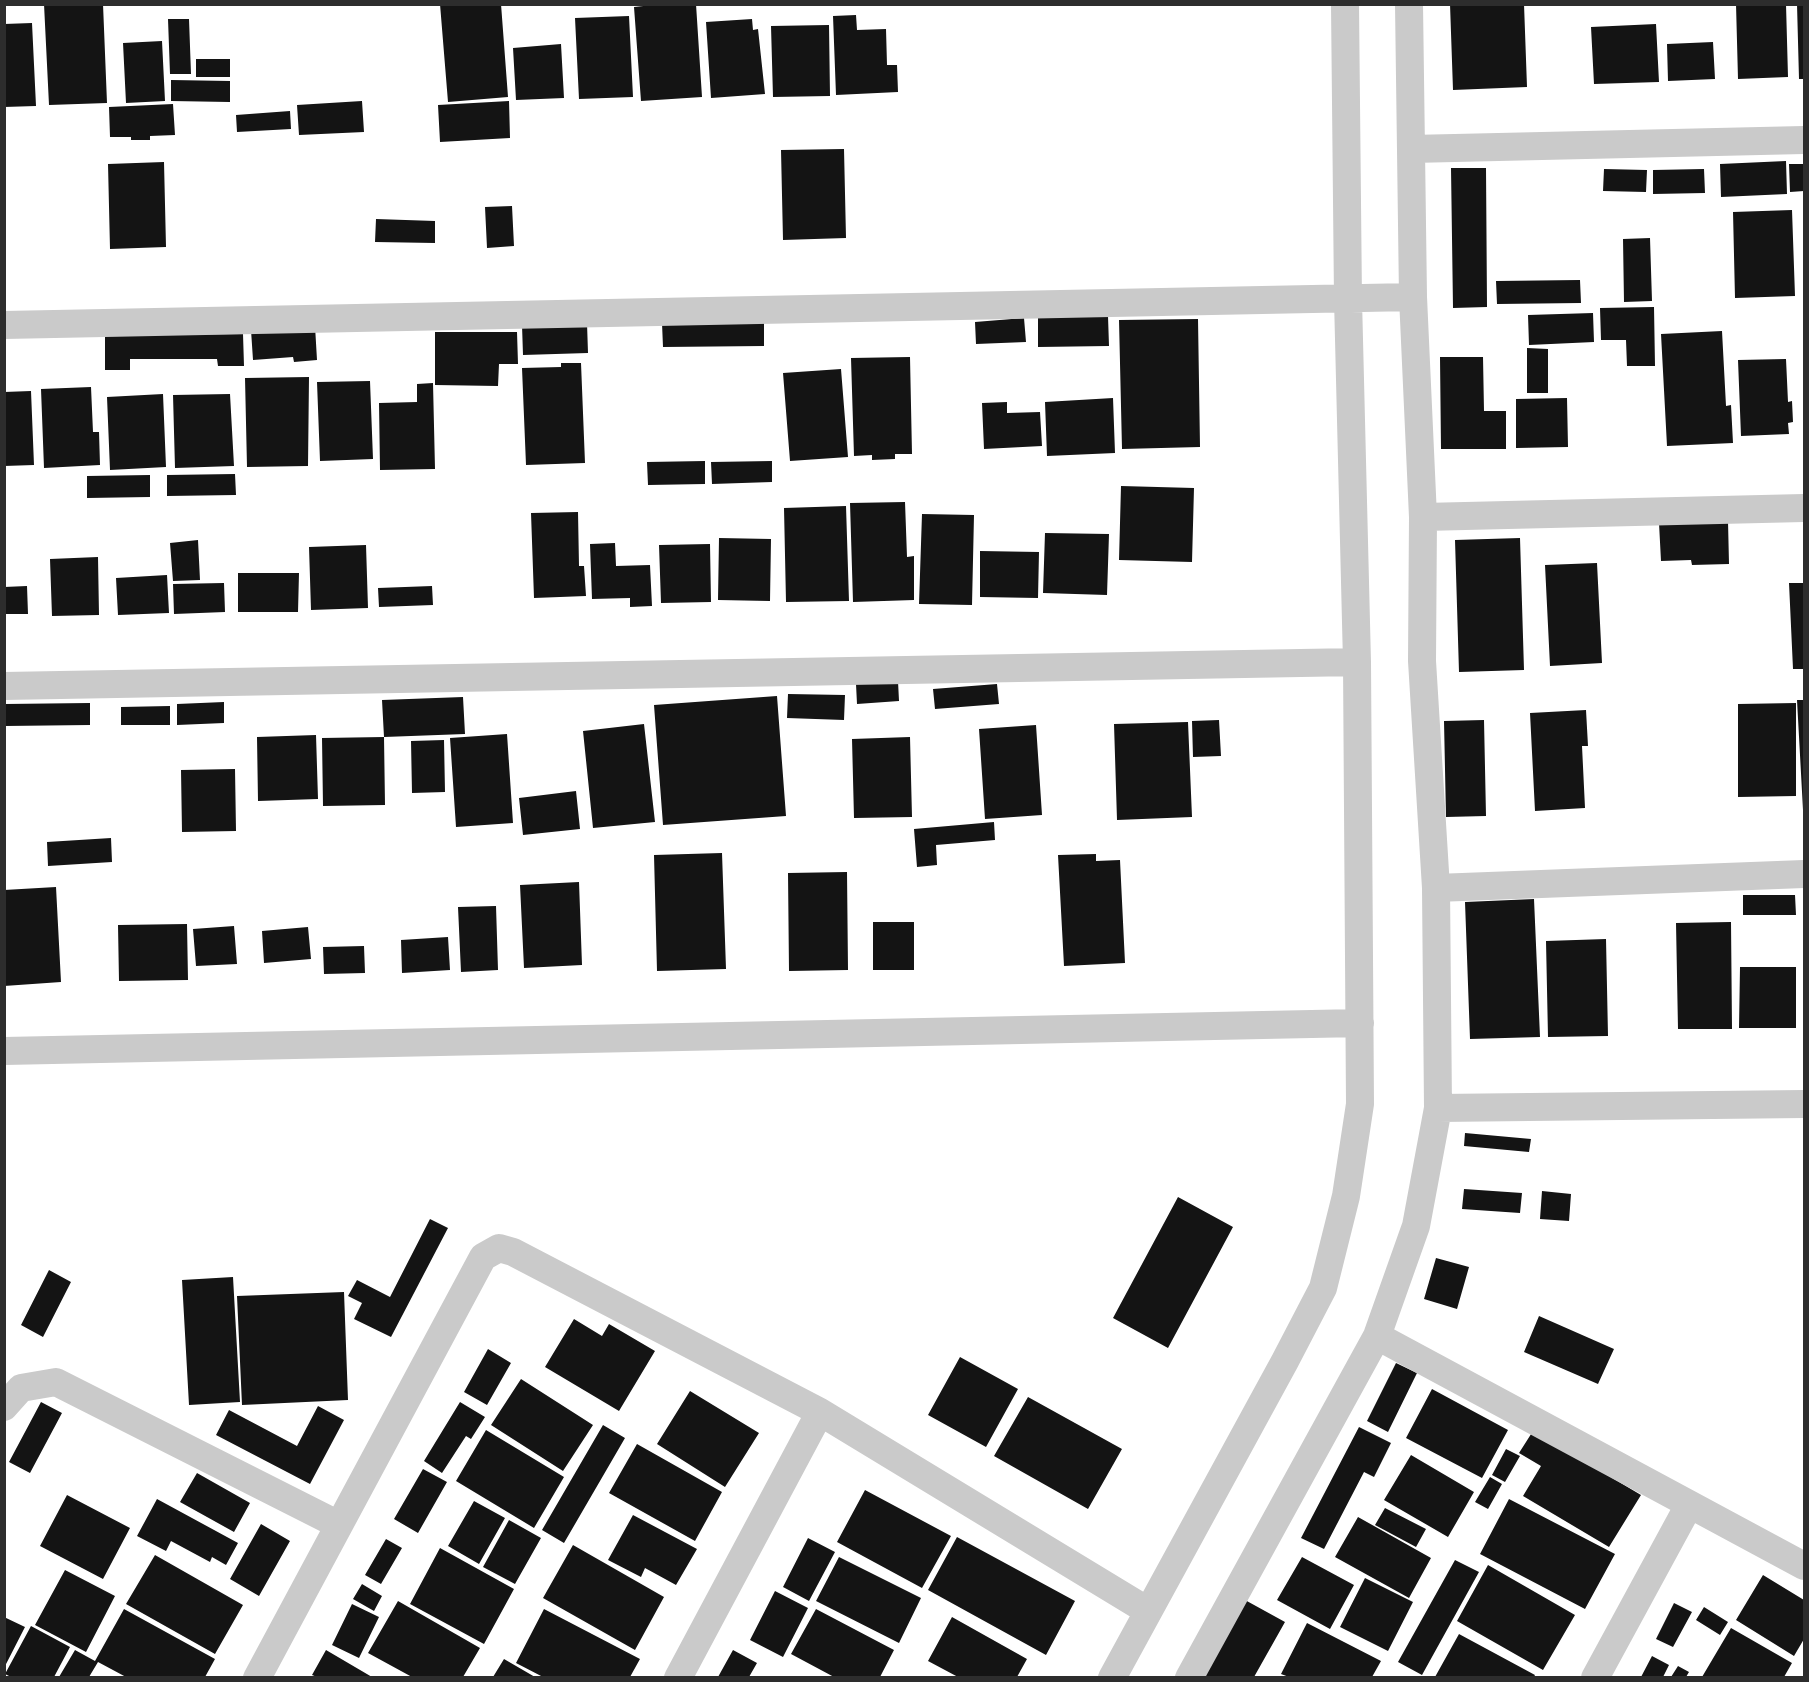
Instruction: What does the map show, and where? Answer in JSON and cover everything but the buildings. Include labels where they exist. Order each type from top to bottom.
[{"type":"street","points":[[1112,1677],[1323,1288],[1346,1196],[1360,1104],[1357,662],[1348,299],[1344,4]]},
{"type":"street","points":[[1189,1677],[1377,1336],[1416,1226],[1438,1108],[1436,888],[1422,661],[1423,517],[1413,297],[1409,4]]},
{"type":"street","points":[[1411,149],[1804,140]]},
{"type":"street","points":[[4,325],[1413,297]]},
{"type":"street","points":[[1423,517],[1804,508]]},
{"type":"street","points":[[4,686],[1357,662]]},
{"type":"street","points":[[1436,888],[1804,874]]},
{"type":"street","points":[[4,1051],[1360,1023]]},
{"type":"street","points":[[1438,1108],[1804,1104]]},
{"type":"street","points":[[257,1677],[483,1257],[499,1248],[513,1252],[820,1412],[1148,1611]]},
{"type":"street","points":[[1377,1336],[1804,1566]]},
{"type":"street","points":[[4,1407],[21,1388],[56,1382],[339,1526]]},
{"type":"street","points":[[678,1677],[820,1412]]},
{"type":"street","points":[[1596,1677],[1689,1505]]}]
